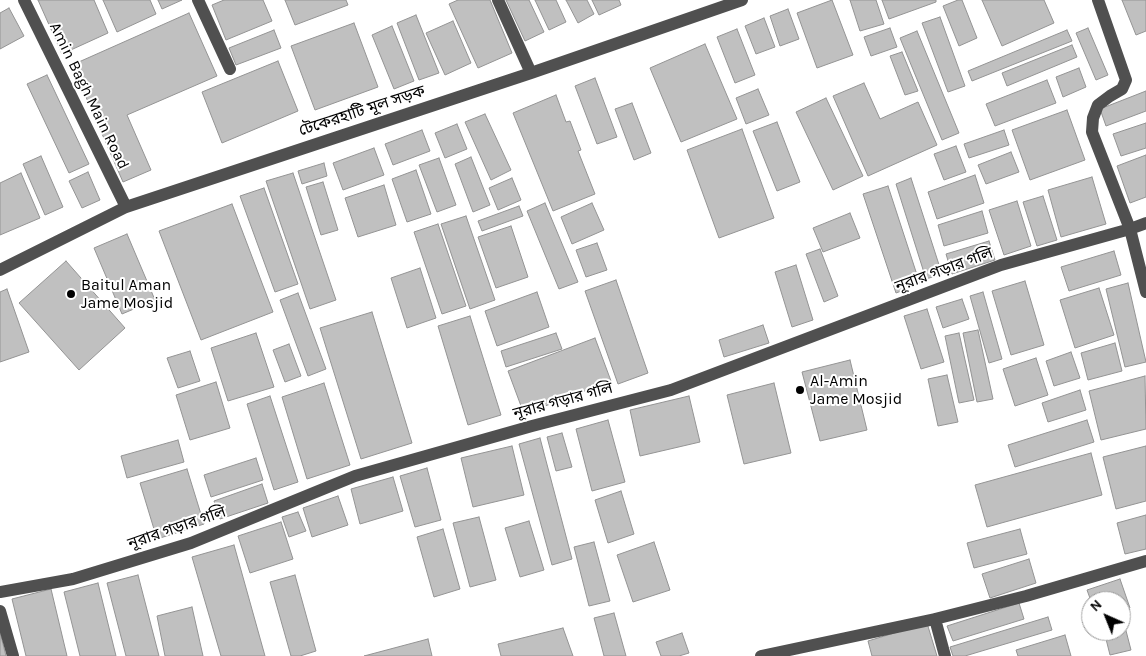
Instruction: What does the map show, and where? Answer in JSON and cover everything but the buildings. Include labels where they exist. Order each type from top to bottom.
[{"type":"street","name":"Amin Bagh Main Road","points":[[24,0],[126,207]]},
{"type":"street","points":[[198,0],[230,68]]},
{"type":"street","points":[[498,0],[531,72]]},
{"type":"street","name":"টেকেরহাটি মূল সড়ক","points":[[0,270],[126,207],[742,0]]},
{"type":"street","points":[[1098,0],[1126,80],[1122,89],[1098,106],[1093,118],[1092,132],[1130,229],[1146,292]]},
{"type":"street","name":"নূরার গড়ার গলি","points":[[0,592],[72,580],[191,543],[355,476],[532,426],[672,390],[1001,266],[1146,223]]},
{"type":"street","points":[[761,656],[934,619],[1026,596],[1146,561]]},
{"type":"street","points":[[0,611],[13,656]]},
{"type":"street","points":[[934,619],[945,656]]},
{"type":"place","name":"Baitul Aman Jame Mosjid","points":[[71,294]]},
{"type":"place","name":"Al-Amin Jame Mosjid","points":[[800,390]]}]
